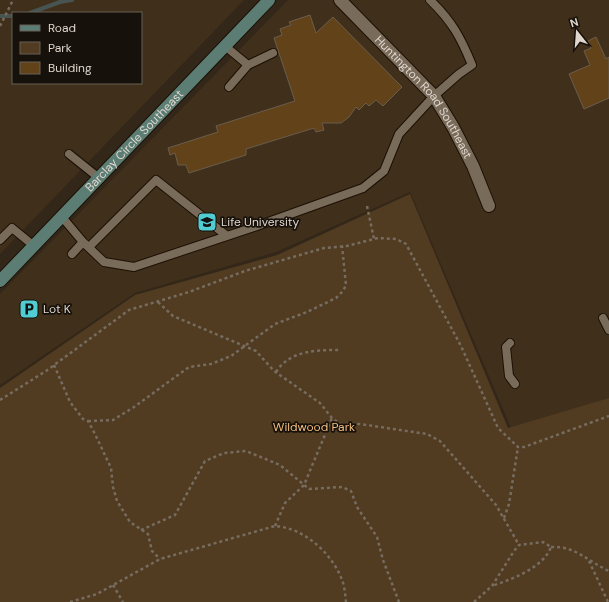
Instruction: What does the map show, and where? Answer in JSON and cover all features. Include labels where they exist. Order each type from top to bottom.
[{"type":"street","name":"Barclay Circle Southeast","points":[[0,282],[269,0]]},
{"type":"street","name":"Huntington Road Southeast","points":[[340,0],[434,96],[453,127],[473,166],[489,206]]},
{"type":"lane","points":[[62,217],[86,245],[104,262],[134,267],[363,188],[384,171],[398,134],[434,96],[459,74],[472,66],[462,40],[451,22],[430,0]]},
{"type":"lane","points":[[226,46],[248,65]]},
{"type":"lane","points":[[228,87],[248,65],[273,53]]},
{"type":"lane","points":[[69,154],[99,178]]},
{"type":"lane","points":[[72,254],[86,245],[156,180],[227,236]]},
{"type":"lane","points":[[0,240],[12,228],[34,246]]},
{"type":"lane","points":[[603,318],[609,330]]},
{"type":"lane","points":[[510,343],[506,347],[510,376],[515,384]]},
{"type":"path","points":[[0,26],[13,0]]},
{"type":"path","points":[[367,206],[374,239]]},
{"type":"path","points":[[0,400],[54,365],[129,310],[189,292],[245,271],[324,248],[342,246],[374,239],[396,239],[406,244],[461,346],[498,428],[518,447],[524,448],[609,416]]},
{"type":"path","points":[[54,365],[70,402],[83,419],[88,421],[113,420],[134,407],[189,367],[211,364],[231,356],[275,324],[336,298],[343,291],[346,285],[342,246]]},
{"type":"path","points":[[158,302],[173,316],[256,351],[276,372],[320,403],[332,418],[340,424],[360,424],[427,434],[440,441],[496,505],[519,545]]},
{"type":"path","points":[[276,372],[290,357],[320,350],[341,350]]},
{"type":"path","points":[[275,526],[285,503],[304,485],[332,418]]},
{"type":"path","points":[[88,421],[111,468],[113,487],[117,501],[130,522],[148,534],[152,551],[160,559]]},
{"type":"path","points":[[504,519],[509,504],[518,447]]},
{"type":"path","points":[[141,530],[175,514],[205,461],[224,452],[246,451],[280,465],[309,489],[342,488],[351,491],[357,507],[377,537],[383,560],[399,602]]},
{"type":"path","points":[[70,602],[97,594],[160,559],[275,526],[286,527],[297,532],[313,542],[327,554],[336,567],[343,582],[346,602]]},
{"type":"path","points":[[474,602],[492,586],[519,545],[543,542],[551,547],[562,546],[577,551],[609,571]]},
{"type":"path","points":[[492,586],[512,579],[538,563],[548,555],[551,547]]},
{"type":"path","points":[[588,559],[608,602]]},
{"type":"path","points":[[113,585],[122,602]]},
{"type":"shaded area","points":[[0,0],[244,0],[0,254]]},
{"type":"shaded area","name":"Life University","points":[[288,0],[609,0],[609,402],[512,430],[410,192],[276,252],[135,293],[0,385],[0,294]]},
{"type":"green space","name":"Wildwood Park","points":[[410,194],[508,428],[609,398],[609,602],[0,602],[0,388],[135,295],[277,255]]},
{"type":"building","points":[[310,15],[316,33],[333,17],[402,87],[383,106],[376,100],[369,106],[366,103],[359,110],[356,107],[349,117],[341,123],[322,123],[324,130],[316,132],[314,128],[246,149],[246,155],[189,173],[186,165],[178,165],[175,153],[170,155],[168,148],[218,132],[216,126],[295,101],[274,38],[282,35],[280,29],[291,25],[289,22]]},
{"type":"building","points":[[596,37],[606,59],[609,57],[609,98],[584,109],[569,74],[590,65],[584,51],[591,48],[588,41]]},
{"type":"waterway","points":[[33,12],[60,2],[72,0]]},
{"type":"waterway","points":[[0,16],[12,16]]},
{"type":"place","name":"Life University","points":[[207,222]]},
{"type":"place","name":"Lot K","points":[[29,309]]}]
